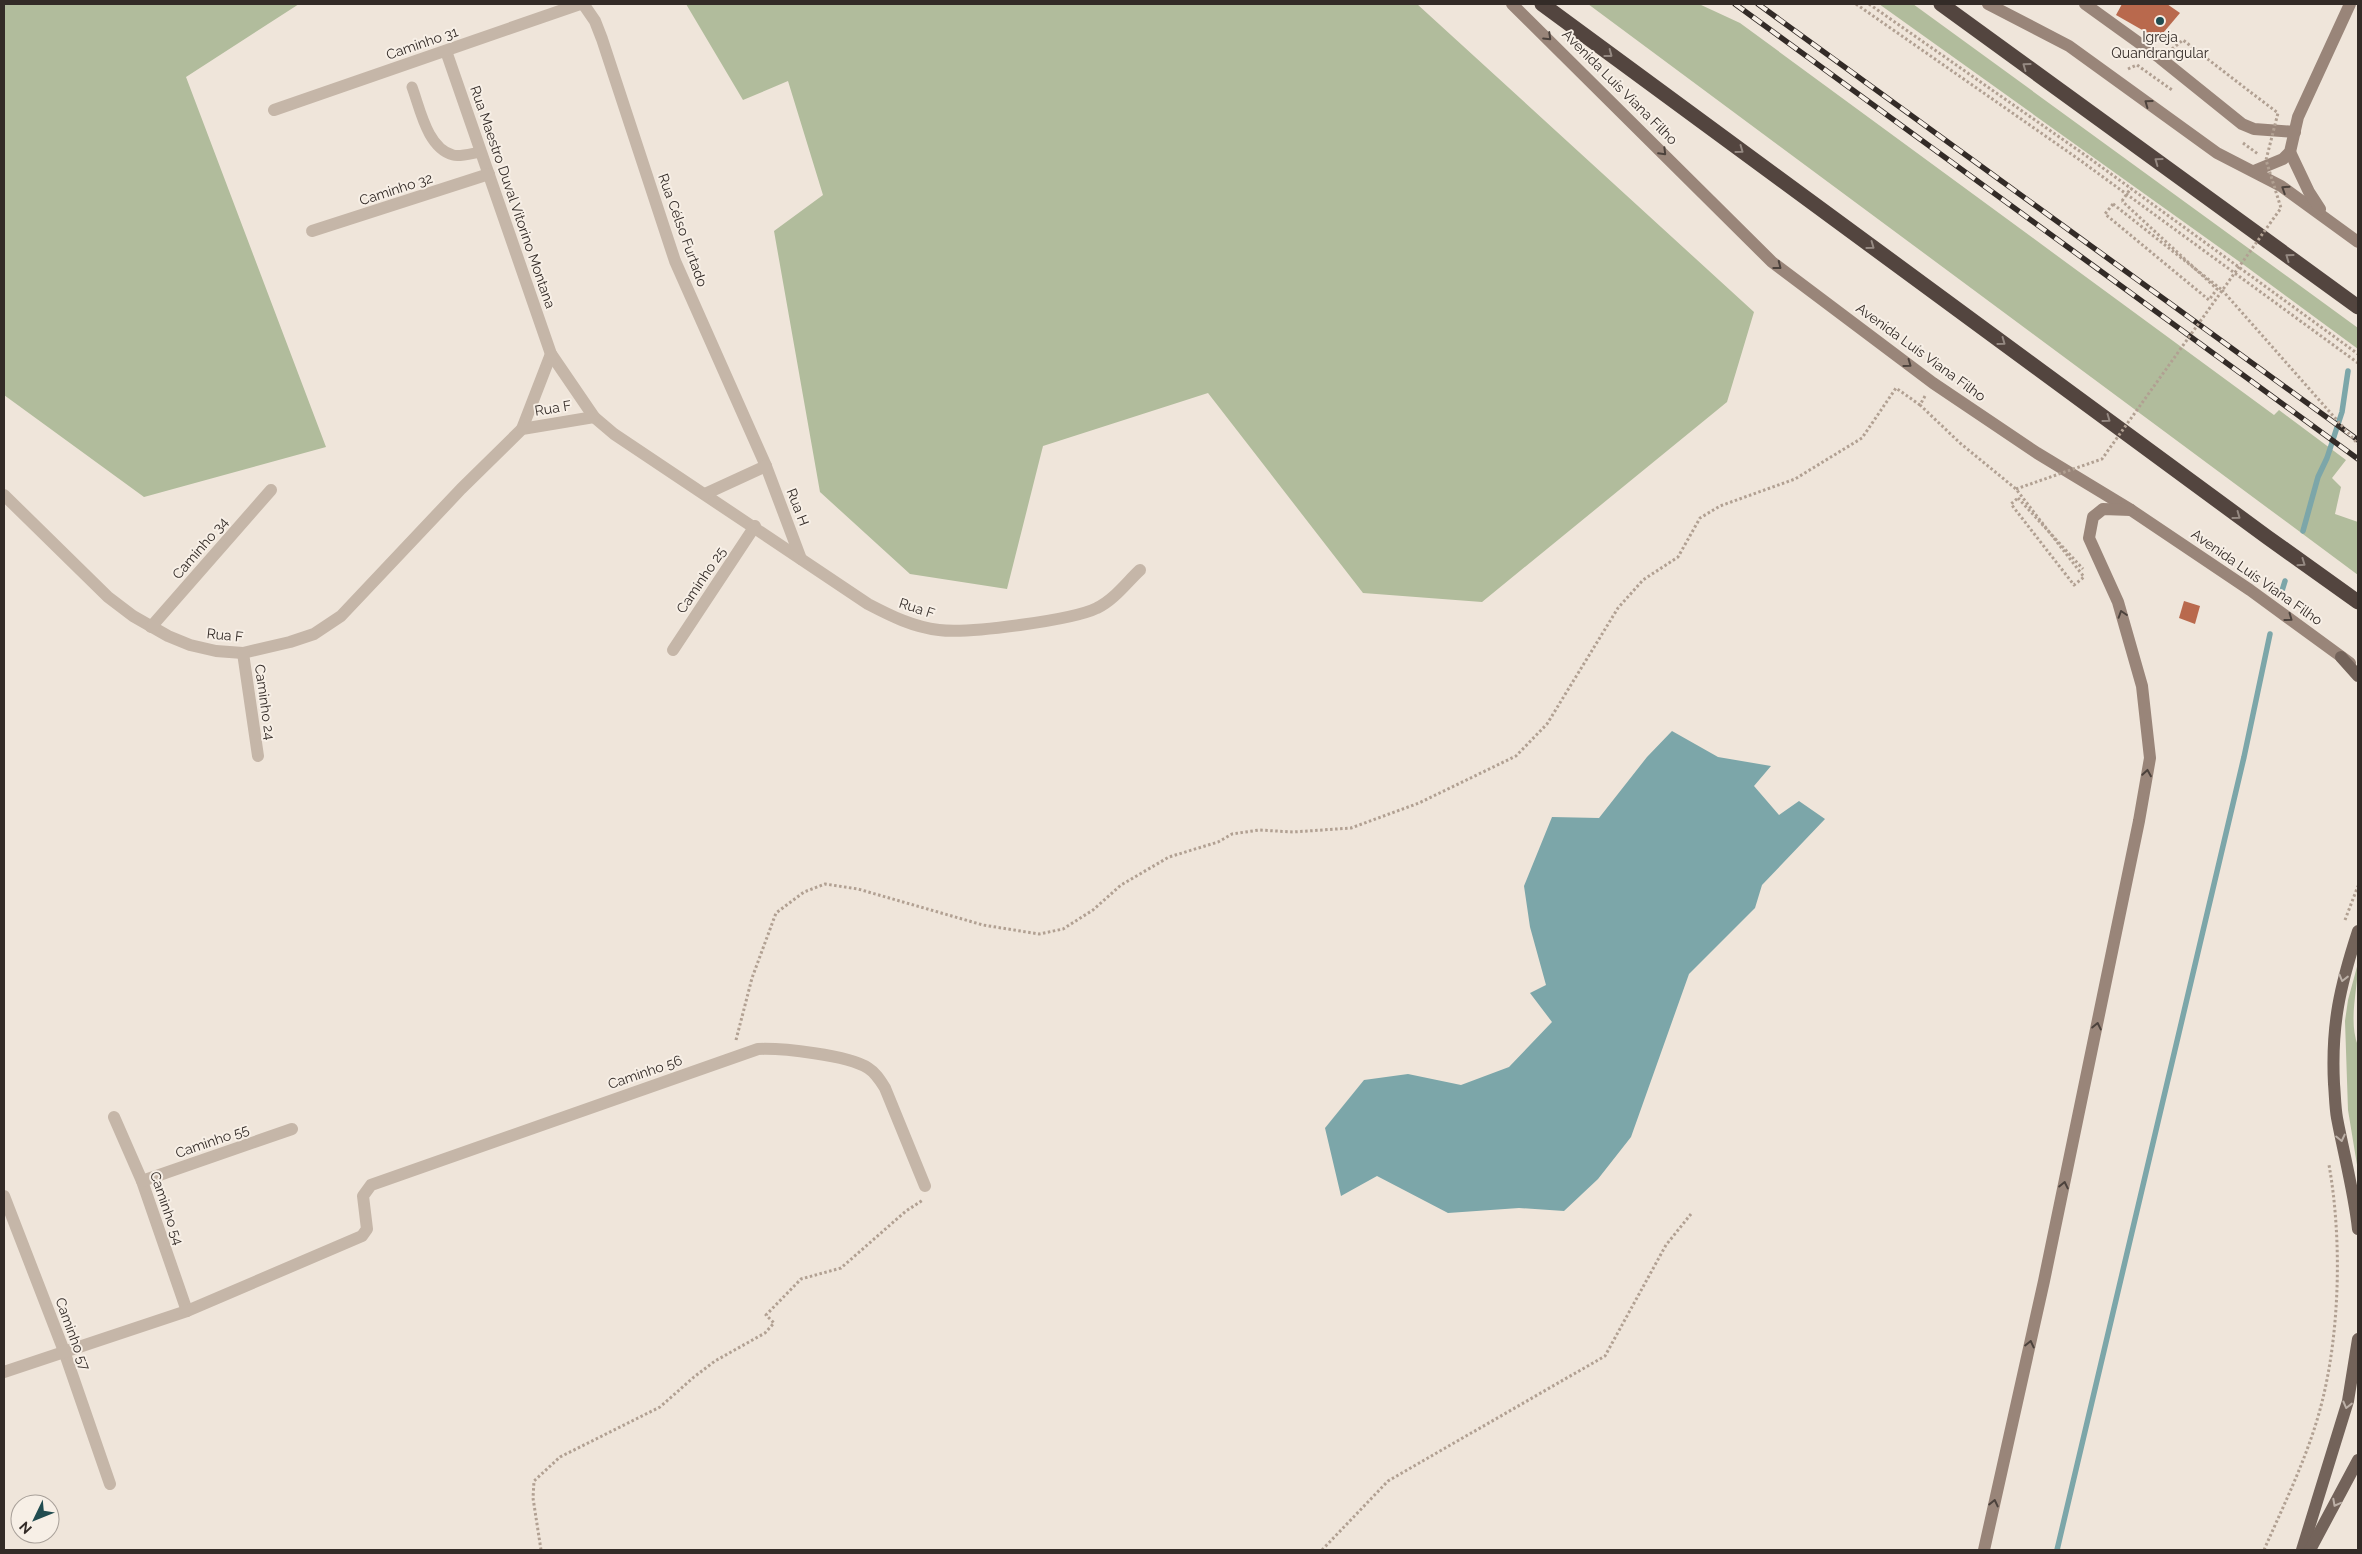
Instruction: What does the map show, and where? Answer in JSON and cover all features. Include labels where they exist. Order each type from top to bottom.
[{"type":"highway","name":"Avenida Luís Viana Filho","points":[[1542,4],[2358,602]]},
{"type":"highway","points":[[1941,4],[2358,307]]},
{"type":"main road","name":"Avenida Luís Viana Filho","points":[[1512,4],[1772,262],[1933,383],[2037,453],[2131,510],[2250,590],[2358,668]]},
{"type":"main road","points":[[1988,4],[2069,46],[2216,153],[2281,186],[2356,240]]},
{"type":"main road","points":[[2085,4],[2160,58],[2242,124],[2254,129],[2294,132]]},
{"type":"main road","points":[[2254,172],[2283,159],[2290,152],[2298,117],[2350,4]]},
{"type":"main road","points":[[2290,152],[2309,192],[2326,218]]},
{"type":"main road","points":[[1984,1550],[2044,1281],[2140,821],[2150,758],[2142,686],[2133,652],[2118,602],[2098,563],[2089,538],[2093,517],[2103,509],[2131,510]]},
{"type":"main road","points":[[2338,654],[2358,676]]},
{"type":"main road","points":[[2358,931],[2344,974],[2336,1013],[2333,1055],[2336,1116],[2348,1167],[2358,1229]]},
{"type":"main road","points":[[2302,1550],[2348,1401],[2358,1339]]},
{"type":"main road","points":[[2310,1550],[2358,1460]]},
{"type":"street","name":"Caminho 31","points":[[274,110],[580,4]]},
{"type":"street","name":"Rua Célso Furtado","points":[[580,4],[584,5],[595,21],[676,261],[766,466]]},
{"type":"street","name":"Rua Maestro Duval Vitorino Montana","points":[[446,51],[551,354],[594,417]]},
{"type":"street","name":"Caminho 32","points":[[312,231],[489,174]]},
{"type":"street","points":[[522,429],[551,354]]},
{"type":"street","name":"Rua F","points":[[4,495],[108,596],[133,616],[151,627],[190,645],[216,652],[243,653],[290,642],[314,634],[341,616],[460,489],[522,429],[594,417],[644,456],[755,526],[868,604],[899,620],[940,631],[965,631],[1041,621],[1096,608],[1110,599],[1140,570]]},
{"type":"street","points":[[705,494],[766,466]]},
{"type":"street","name":"Rua H","points":[[766,466],[801,559]]},
{"type":"street","name":"Caminho 34","points":[[151,627],[271,490]]},
{"type":"street","name":"Caminho 25","points":[[673,650],[755,526]]},
{"type":"street","name":"Caminho 24","points":[[243,653],[258,756]]},
{"type":"street","name":"Caminho 56","points":[[187,1311],[366,1233],[363,1196],[371,1185],[758,1049],[772,1049],[851,1062],[868,1068],[880,1079],[885,1088],[925,1186]]},
{"type":"street","name":"Caminho 54","points":[[114,1117],[142,1181],[187,1311]]},
{"type":"street","name":"Caminho 55","points":[[142,1181],[292,1129]]},
{"type":"street","name":"Caminho 57","points":[[4,1196],[64,1351],[110,1484]]},
{"type":"street","points":[[4,1372],[187,1311]]},
{"type":"lane","points":[[412,87],[431,136],[442,149],[454,155],[480,152]]},
{"type":"path","points":[[1856,4],[2127,194],[2358,363]]},
{"type":"path","points":[[1869,4],[2131,188],[2358,354]]},
{"type":"path","points":[[2016,489],[2102,459],[2281,208],[2266,160],[2278,113],[2183,40],[2160,58]]},
{"type":"path","points":[[2131,188],[2122,201],[2137,214],[2180,255],[2188,262],[2195,269],[2202,275],[2217,289],[2209,300],[2105,214],[2112,204],[2183,259],[2191,266],[2199,272],[2206,278],[2222,290],[2358,444]]},
{"type":"path","points":[[1920,405],[1933,383]]},
{"type":"path","points":[[731,1057],[752,978],[776,914],[804,892],[825,884],[858,889],[983,925],[1039,934],[1063,929],[1093,910],[1121,885],[1169,857],[1241,833],[1260,830],[1294,832],[1351,828],[1419,803],[1516,756],[1547,724],[1618,608],[1643,580],[1678,557],[1700,518],[1720,506],[1795,479],[1862,438],[1896,388],[1920,405],[1960,443],[2016,489],[2044,526],[2050,533],[2056,540],[2078,570],[2084,577],[2074,585],[2011,504],[2018,498],[2024,506],[2038,520],[2050,534],[2057,541],[2083,569]]},
{"type":"path","points":[[2345,921],[2358,886]]},
{"type":"path","points":[[2264,1550],[2302,1464],[2319,1411],[2331,1347],[2337,1297],[2337,1243],[2332,1182],[2327,1156]]},
{"type":"path","points":[[541,1550],[533,1498],[534,1481],[560,1456],[660,1407],[715,1362],[765,1333],[774,1323],[766,1315],[801,1278],[841,1268],[906,1211],[932,1194],[925,1186]]},
{"type":"path","points":[[1322,1550],[1388,1481],[1606,1356],[1666,1245],[1691,1214]]},
{"type":"green space","points":[[4,4],[299,4],[186,77],[326,447],[144,497],[4,395]]},
{"type":"green space","points":[[686,4],[1417,4],[1754,312],[1727,402],[1482,602],[1363,593],[1208,393],[1043,446],[1007,589],[910,574],[820,492],[774,231],[823,195],[788,81],[743,100]]},
{"type":"green space","points":[[1588,4],[1699,4],[1740,23],[2274,415],[2279,410],[2346,460],[2332,478],[2341,487],[2335,514],[2358,522],[2358,575]]},
{"type":"green space","points":[[1879,4],[1913,4],[2358,328],[2358,349],[2244,265]]},
{"type":"green space","points":[[2358,963],[2354,1026],[2358,1046],[2358,1171],[2348,1110],[2345,1021],[2348,1000]]},
{"type":"water","points":[[1672,731],[1718,757],[1771,766],[1754,786],[1779,815],[1799,801],[1825,819],[1762,885],[1755,908],[1689,974],[1631,1137],[1598,1179],[1564,1211],[1519,1208],[1448,1213],[1377,1176],[1341,1196],[1325,1128],[1364,1080],[1408,1074],[1461,1085],[1509,1067],[1552,1022],[1530,993],[1546,985],[1530,927],[1524,886],[1552,817],[1599,818],[1647,757]]},
{"type":"building","points":[[2122,4],[2167,4],[2180,13],[2158,39],[2116,15]]},
{"type":"building","points":[[2184,601],[2200,606],[2195,624],[2179,618]]},
{"type":"waterway","points":[[2303,531],[2318,477],[2327,458],[2342,412],[2348,371]]},
{"type":"waterway","points":[[2281,594],[2285,581]]},
{"type":"waterway","points":[[2057,1550],[2244,757],[2270,634]]},
{"type":"railway","points":[[1735,4],[2358,459]]},
{"type":"railway","points":[[1758,4],[2358,440]]},
{"type":"place","name":"Igreja Quandrangular","points":[[2160,21]]}]
